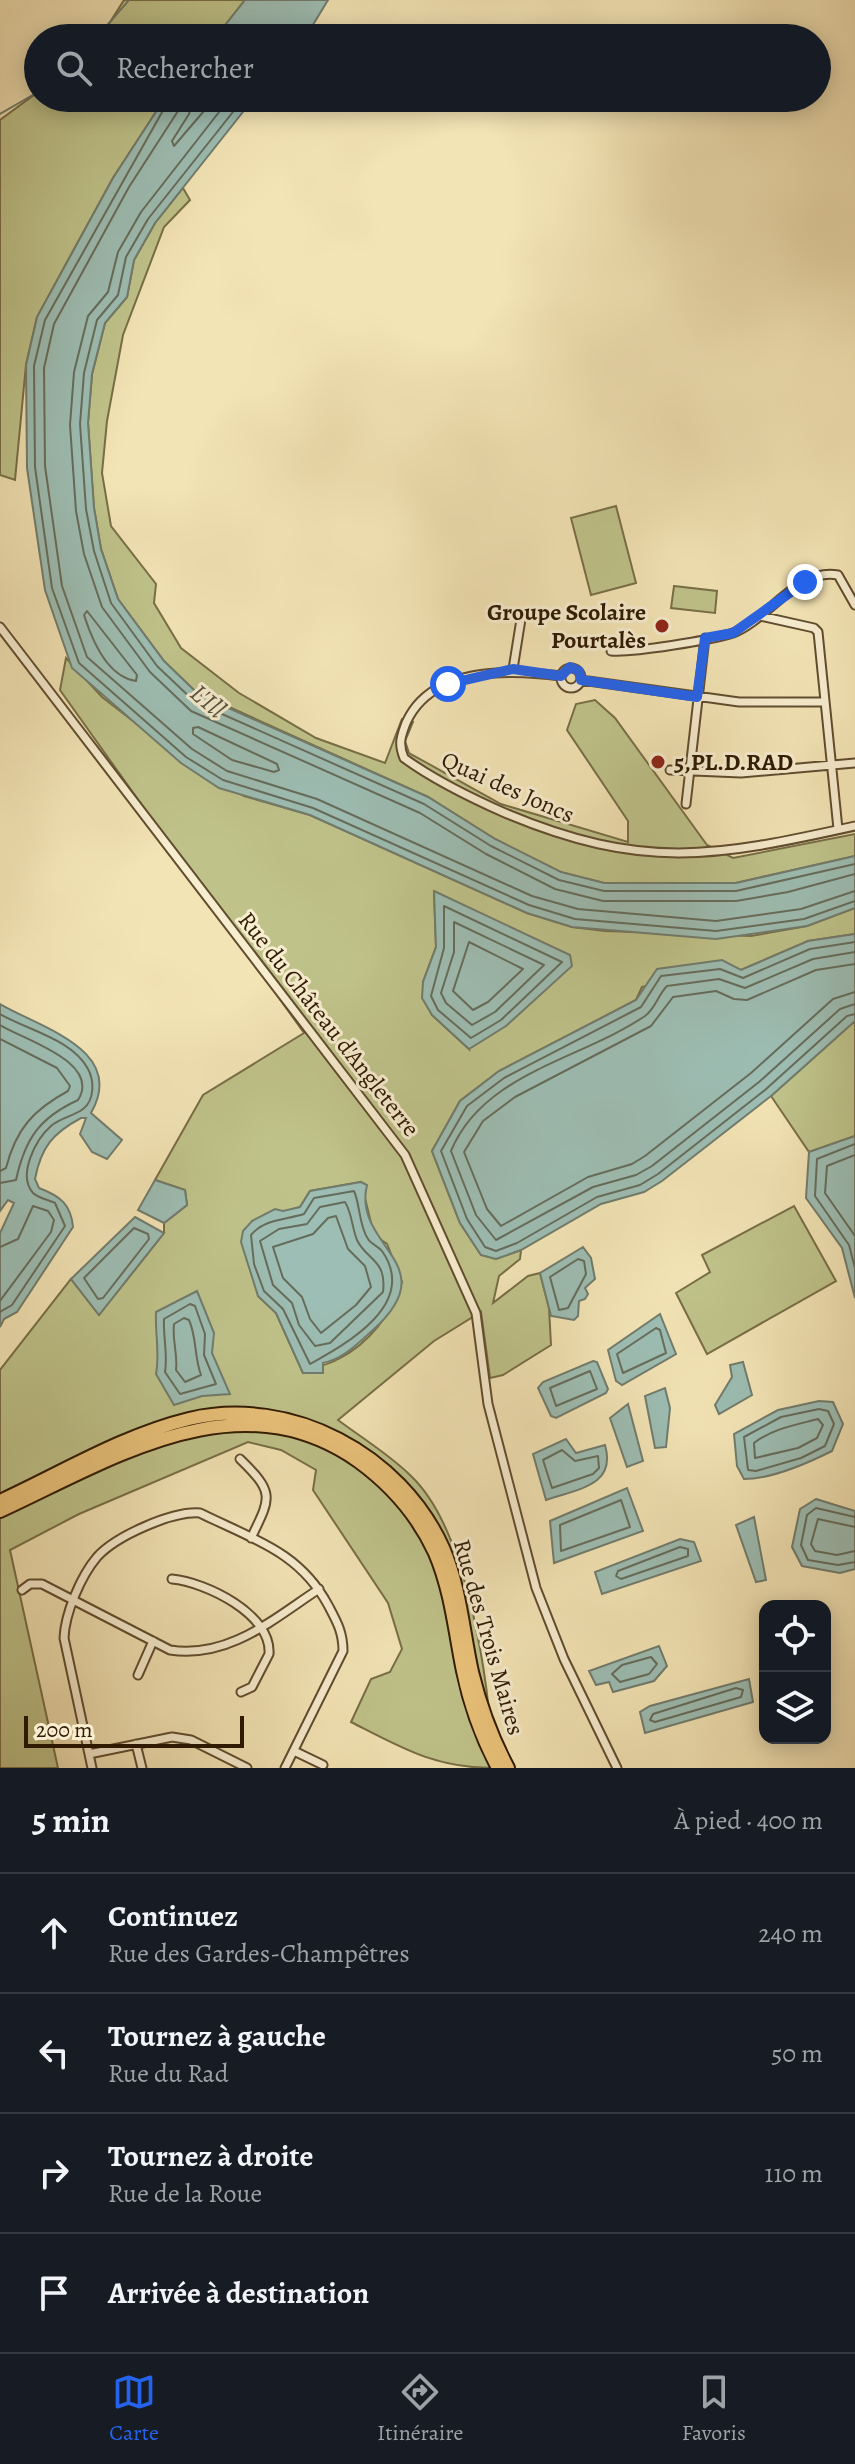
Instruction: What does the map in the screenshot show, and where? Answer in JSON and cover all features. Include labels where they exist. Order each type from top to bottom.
[{"type":"main road","name":"Rue des Trois Maires","points":[[0,1501],[139,1435],[191,1419],[232,1414],[260,1416],[319,1430],[347,1442],[385,1470],[406,1492],[427,1518],[443,1549],[455,1583],[473,1673],[508,1768]]},
{"type":"main road","name":"Rue des Trois Maires","points":[[0,1511],[154,1442],[198,1428],[256,1425],[324,1441],[369,1469],[419,1523],[446,1583],[476,1718],[498,1768]]},
{"type":"street","points":[[611,651],[733,633],[805,582],[824,573],[838,575],[855,605]]},
{"type":"street","points":[[522,613],[513,669],[561,676]]},
{"type":"street","points":[[760,616],[814,628],[818,632],[838,829]]},
{"type":"street","name":"Rue du Château d'Angleterre","points":[[0,627],[405,1155],[476,1313],[488,1404],[536,1588],[564,1659],[617,1768]]},
{"type":"street","points":[[686,804],[705,638]]},
{"type":"street","points":[[573,668],[580,674],[581,680],[575,688],[569,688],[561,682],[561,676],[564,670],[573,668]]},
{"type":"street","name":"Quai des Joncs","points":[[513,669],[448,684],[420,699],[400,740],[404,758],[482,803],[552,833],[591,845],[652,854],[711,853],[792,842],[855,826]]},
{"type":"street","points":[[581,680],[739,702],[825,702]]},
{"type":"street","points":[[670,770],[741,773],[855,763]]},
{"type":"street","points":[[240,1459],[256,1475],[267,1494],[268,1503],[251,1538]]},
{"type":"street","points":[[92,1768],[64,1638],[64,1623],[96,1558],[115,1542],[173,1515],[200,1513],[302,1566],[319,1589],[343,1633],[343,1651],[285,1768]]},
{"type":"street","points":[[172,1579],[190,1580],[242,1606],[259,1628],[270,1648],[269,1654],[252,1687],[241,1692]]},
{"type":"street","points":[[22,1590],[30,1584],[42,1584],[153,1641],[180,1651],[228,1646],[319,1589]]},
{"type":"street","points":[[138,1675],[153,1641]]},
{"type":"street","points":[[89,1754],[172,1737],[191,1740],[247,1768]]},
{"type":"street","points":[[136,1744],[142,1768]]},
{"type":"street","points":[[294,1751],[323,1765]]},
{"type":"green space","points":[[124,0],[245,0],[226,24],[109,24]]},
{"type":"green space","points":[[24,102],[24,112],[156,112],[113,178],[37,317],[26,365],[15,480],[0,475],[0,120]]},
{"type":"green space","points":[[183,188],[190,200],[164,227],[123,335],[107,421],[102,473],[111,526],[156,584],[154,603],[181,648],[239,693],[316,738],[385,763],[402,719],[413,722],[405,741],[409,753],[501,804],[628,842],[628,821],[567,730],[576,704],[595,700],[615,718],[707,845],[733,858],[855,834],[855,856],[736,883],[604,883],[560,872],[495,839],[428,797],[196,692],[164,661],[118,599],[101,549],[94,508],[88,423],[92,374],[105,323],[127,297],[134,260],[155,223]]},
{"type":"green space","points":[[616,506],[636,583],[591,595],[571,518]]},
{"type":"green space","points":[[674,586],[717,591],[715,613],[671,608]]},
{"type":"green space","points":[[66,658],[102,697],[151,735],[244,796],[310,815],[527,913],[572,927],[751,936],[807,926],[855,908],[855,934],[808,941],[741,970],[642,987],[636,1000],[499,1071],[460,1101],[432,1151],[460,1223],[481,1255],[496,1259],[521,1250],[520,1259],[499,1276],[493,1303],[528,1276],[540,1273],[549,1308],[551,1345],[503,1375],[490,1378],[481,1312],[434,1341],[338,1420],[411,1476],[431,1501],[448,1534],[473,1614],[487,1697],[493,1768],[454,1764],[419,1755],[351,1722],[371,1679],[390,1672],[402,1649],[388,1603],[313,1490],[316,1470],[281,1450],[248,1442],[79,1514],[10,1550],[58,1768],[0,1768],[0,1370],[71,1279],[99,1315],[164,1233],[164,1223],[187,1205],[185,1190],[155,1180],[203,1095],[304,1033],[60,690]],"holes":[[[434,892],[469,1049],[432,1015],[423,982],[436,947]],[[361,1182],[374,1235],[387,1244],[402,1282],[386,1316],[360,1345],[338,1359],[303,1373],[276,1313],[258,1296],[252,1221],[300,1207],[310,1191]]]},
{"type":"green space","points":[[855,1021],[855,1136],[809,1152],[771,1096]]},
{"type":"green space","points":[[794,1206],[836,1281],[707,1354],[676,1293],[710,1272],[702,1255]]},
{"type":"water","points":[[245,0],[328,0],[313,24],[226,24]]},
{"type":"water","name":"L'Ill","points":[[156,112],[243,112],[155,223],[134,260],[127,297],[105,323],[92,374],[88,423],[94,508],[101,549],[118,599],[164,661],[199,695],[428,797],[495,839],[561,872],[604,883],[736,883],[855,856],[855,908],[807,926],[716,939],[572,927],[527,913],[310,815],[219,788],[181,763],[72,668],[45,590],[27,468],[26,365],[37,317],[113,178]]},
{"type":"water","points":[[434,891],[570,955],[572,966],[506,1026],[469,1049],[432,1015],[422,998],[423,982],[436,947]]},
{"type":"water","points":[[855,934],[855,1021],[771,1096],[644,1192],[601,1204],[521,1250],[496,1259],[481,1255],[460,1223],[432,1151],[460,1101],[499,1071],[636,1000],[657,969],[722,960],[741,970],[808,941]]},
{"type":"water","points":[[0,1004],[56,1032],[89,1057],[98,1073],[99,1091],[91,1113],[122,1140],[107,1159],[92,1152],[80,1134],[86,1118],[81,1118],[50,1142],[35,1179],[39,1188],[53,1194],[67,1207],[73,1227],[17,1312],[4,1319],[0,1327],[0,1233],[14,1203],[8,1200],[0,1211]]},
{"type":"water","points":[[855,1136],[855,1298],[842,1248],[806,1198],[809,1152]]},
{"type":"water","points":[[155,1180],[185,1190],[187,1205],[164,1223],[138,1210]]},
{"type":"water","points":[[361,1182],[367,1185],[366,1207],[372,1225],[400,1271],[401,1288],[393,1307],[373,1330],[343,1354],[323,1363],[323,1373],[303,1373],[276,1313],[258,1296],[241,1242],[243,1231],[252,1221],[275,1209],[283,1211],[300,1207],[310,1191]]},
{"type":"water","points":[[135,1217],[164,1233],[99,1315],[71,1279]]},
{"type":"water","points":[[583,1247],[591,1258],[595,1279],[585,1288],[588,1294],[585,1299],[579,1301],[578,1316],[574,1320],[551,1316],[540,1273]]},
{"type":"water","points":[[197,1291],[214,1333],[212,1353],[230,1394],[202,1396],[174,1405],[156,1374],[156,1312]]},
{"type":"water","points":[[660,1314],[676,1354],[622,1385],[616,1381],[608,1350]]},
{"type":"water","points":[[597,1362],[608,1389],[606,1393],[556,1418],[551,1416],[538,1388],[543,1382]]},
{"type":"water","points":[[743,1362],[752,1395],[719,1414],[715,1405],[732,1377],[730,1365]]},
{"type":"water","points":[[665,1388],[670,1408],[666,1447],[655,1448],[645,1396]]},
{"type":"water","points":[[819,1401],[833,1402],[843,1424],[832,1451],[777,1473],[744,1479],[737,1466],[734,1434],[778,1410]]},
{"type":"water","points":[[628,1404],[643,1461],[627,1467],[610,1418]]},
{"type":"water","points":[[566,1439],[576,1453],[605,1445],[605,1469],[592,1484],[546,1500],[533,1454]]},
{"type":"water","points":[[627,1488],[643,1531],[554,1563],[550,1521]]},
{"type":"water","points":[[816,1499],[855,1511],[855,1569],[840,1573],[802,1566],[792,1547],[800,1509]]},
{"type":"water","points":[[754,1517],[766,1580],[756,1582],[736,1525]]},
{"type":"water","points":[[680,1539],[694,1542],[701,1561],[602,1594],[595,1572]]},
{"type":"water","points":[[659,1646],[667,1666],[654,1681],[613,1692],[609,1682],[596,1685],[589,1671]]},
{"type":"water","points":[[749,1679],[753,1702],[645,1733],[640,1712],[650,1706]]},
{"type":"waterway","points":[[108,24],[129,0]]},
{"type":"waterway","points":[[0,114],[24,100]]},
{"type":"place","name":"Groupe Scolaire Pourtalès","points":[[662,626]]},
{"type":"place","name":"5,PL.D.RAD","points":[[658,762]]},
{"type":"route","points":[[448,684],[513,669],[561,676],[570,667],[579,671],[581,680],[697,697],[705,638],[733,633],[805,582]]}]
